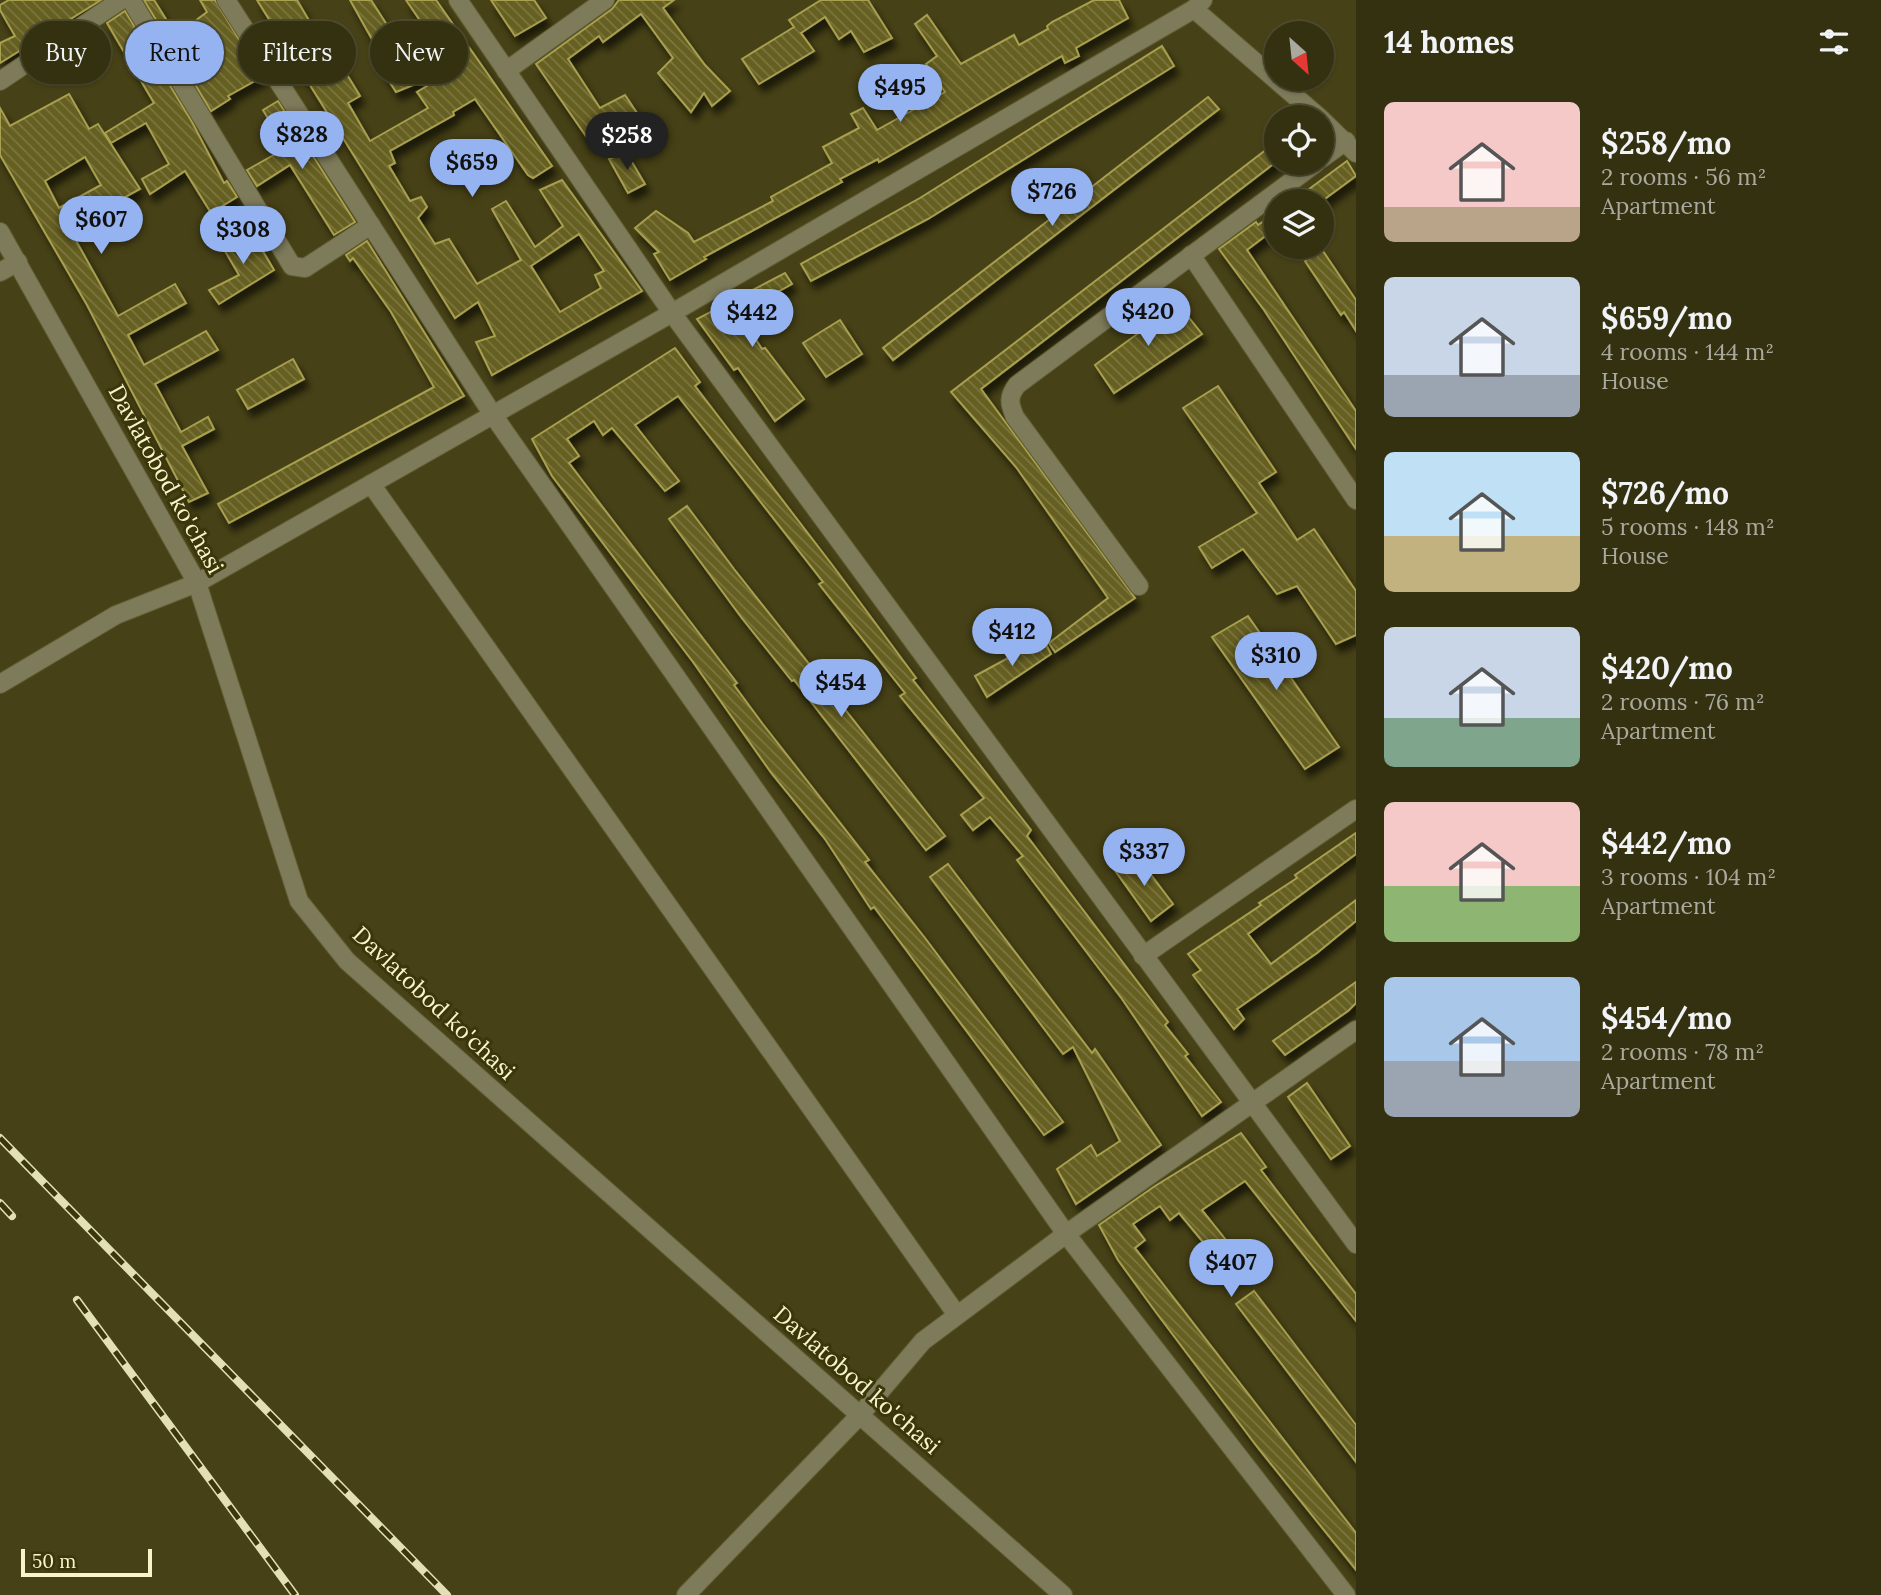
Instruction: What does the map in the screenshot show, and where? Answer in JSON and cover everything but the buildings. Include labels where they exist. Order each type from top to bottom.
[{"type":"street","points":[[0,81],[121,0]]},
{"type":"street","points":[[131,0],[292,266],[306,268],[371,225]]},
{"type":"street","points":[[226,0],[493,415],[1066,1234],[1346,1595]]},
{"type":"street","points":[[458,0],[672,313],[1356,1244]]},
{"type":"street","points":[[506,71],[605,0]]},
{"type":"street","points":[[0,684],[116,615],[197,583],[493,415],[1198,4],[1306,105]]},
{"type":"street","points":[[1334,131],[1351,147],[1334,154]]},
{"type":"street","points":[[1139,586],[1015,417],[1010,394],[1017,385],[1300,175]]},
{"type":"street","name":"Davlatobod ko'chasi","points":[[0,232],[197,583],[299,901],[346,961],[1063,1595]]},
{"type":"street","points":[[1191,256],[1356,500]]},
{"type":"street","points":[[0,272],[18,262]]},
{"type":"street","points":[[371,484],[957,1315]]},
{"type":"street","points":[[1143,956],[1356,809]]},
{"type":"street","points":[[686,1595],[860,1415],[923,1341],[1066,1234],[1356,1030]]},
{"type":"railway","points":[[0,1138],[447,1595]]},
{"type":"railway","points":[[0,1203],[12,1216]]},
{"type":"railway","points":[[77,1300],[295,1595]]}]
